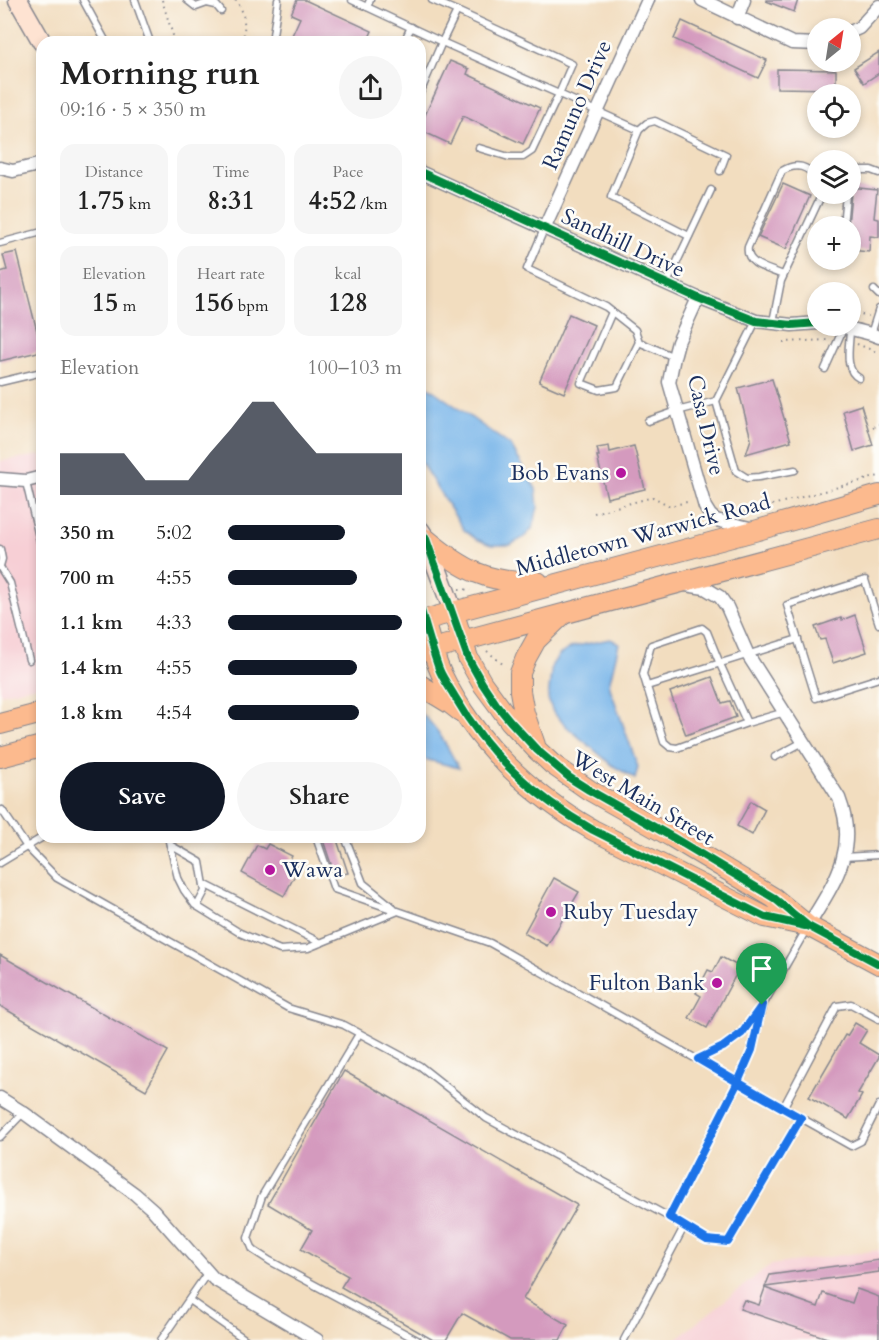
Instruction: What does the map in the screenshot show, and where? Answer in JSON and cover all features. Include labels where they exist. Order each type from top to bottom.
[{"type":"main road","points":[[18,0],[39,36]]},
{"type":"main road","name":"Middletown Warwick Road","points":[[426,615],[453,611],[570,580],[879,495]]},
{"type":"main road","points":[[426,651],[879,529]]},
{"type":"main road","points":[[426,538],[460,566],[484,576],[523,582],[570,580]]},
{"type":"main road","points":[[426,543],[453,611]]},
{"type":"main road","name":"West Main Street","points":[[453,611],[468,658],[496,704],[537,750],[570,778],[774,898],[808,926],[879,964]]},
{"type":"main road","points":[[537,750],[524,713],[520,673],[536,640],[562,615]]},
{"type":"main road","name":"West Main Street","points":[[426,651],[466,717],[498,757],[534,791],[567,815],[765,917],[808,926]]},
{"type":"main road","points":[[426,689],[451,704],[466,717]]},
{"type":"main road","points":[[0,724],[36,715]]},
{"type":"main road","points":[[0,757],[36,748]]},
{"type":"street","name":"Ramuno Drive","points":[[544,227],[648,0]]},
{"type":"street","points":[[702,0],[792,43],[807,44]]},
{"type":"street","points":[[737,18],[744,0]]},
{"type":"street","points":[[861,26],[879,6]]},
{"type":"street","points":[[0,168],[13,171],[36,165]]},
{"type":"street","name":"Sandhill Drive","points":[[426,175],[698,298],[756,321],[792,325],[807,324]]},
{"type":"street","name":"Casa Drive","points":[[698,298],[678,342],[669,382],[705,507],[716,520],[758,530]]},
{"type":"street","points":[[0,480],[26,481],[36,478]]},
{"type":"street","points":[[679,584],[705,588],[720,597],[748,655],[839,798],[845,813],[847,835],[838,874],[808,926]]},
{"type":"street","points":[[0,1100],[24,1113],[135,1194],[153,1210],[214,1279],[317,1340]]},
{"type":"lane","points":[[83,0],[103,36]]},
{"type":"lane","points":[[135,0],[148,36]]},
{"type":"lane","points":[[187,0],[196,7],[207,3],[216,5],[221,11]]},
{"type":"lane","points":[[273,36],[278,0]]},
{"type":"lane","points":[[352,0],[639,130]]},
{"type":"lane","points":[[367,7],[370,0]]},
{"type":"lane","points":[[432,0],[572,64],[532,151],[523,157],[509,157],[478,148]]},
{"type":"lane","points":[[426,79],[457,11]]},
{"type":"lane","points":[[407,36],[411,27]]},
{"type":"lane","points":[[689,237],[611,197],[639,130],[647,123],[655,121],[726,155],[720,171]]},
{"type":"lane","points":[[783,274],[750,260],[747,254],[748,247],[782,171],[788,167],[799,166],[807,169]]},
{"type":"lane","points":[[861,170],[879,173]]},
{"type":"lane","points":[[667,283],[711,190]]},
{"type":"lane","points":[[773,323],[783,274],[817,204]]},
{"type":"lane","points":[[544,227],[527,269],[606,307],[635,330],[639,342],[617,387],[599,390],[581,383],[612,312]]},
{"type":"lane","points":[[0,243],[36,234]]},
{"type":"lane","points":[[875,335],[879,309]]},
{"type":"lane","points":[[756,321],[716,401],[736,471],[747,478],[753,478],[795,470]]},
{"type":"lane","points":[[825,369],[841,336]]},
{"type":"lane","points":[[846,336],[849,366],[853,375],[859,378]]},
{"type":"lane","points":[[639,342],[674,357]]},
{"type":"lane","points":[[0,382],[36,373]]},
{"type":"lane","points":[[648,421],[716,401]]},
{"type":"lane","points":[[26,481],[36,524]]},
{"type":"lane","points":[[0,549],[2,559],[0,567],[10,583],[29,660]]},
{"type":"lane","points":[[879,624],[865,580],[787,605],[816,698],[879,678]]},
{"type":"lane","points":[[747,723],[707,632],[702,628],[651,645],[643,674],[664,742],[670,747],[677,748],[785,712]]},
{"type":"lane","points":[[647,686],[798,639]]},
{"type":"lane","points":[[775,757],[804,742]]},
{"type":"lane","points":[[0,811],[2,810],[27,847],[57,878],[288,1008],[344,1025],[420,1066],[486,1118],[707,1240],[728,1242],[801,1118]]},
{"type":"lane","points":[[0,863],[36,841]]},
{"type":"lane","points":[[169,843],[178,878],[197,906],[240,933],[280,950],[308,948],[398,912]]},
{"type":"lane","points":[[320,843],[334,889],[490,943],[851,1146],[861,1141],[879,1106]]},
{"type":"lane","points":[[347,843],[363,883],[398,912]]},
{"type":"lane","points":[[170,846],[200,862],[205,891],[197,906]]},
{"type":"lane","points":[[342,855],[351,853]]},
{"type":"lane","points":[[843,857],[879,855]]},
{"type":"lane","points":[[204,884],[321,943]]},
{"type":"lane","points":[[698,1059],[723,1047],[742,1033],[762,1005],[808,926]]},
{"type":"lane","points":[[783,1108],[837,1006],[851,1004],[879,1019]]},
{"type":"lane","points":[[669,1217],[738,1082],[752,1050],[762,1005]]},
{"type":"lane","points":[[359,1034],[262,1197],[248,1238],[253,1250],[270,1261],[417,1340]]},
{"type":"lane","points":[[0,1137],[24,1113]]},
{"type":"lane","points":[[624,1340],[684,1227]]},
{"type":"lane","points":[[161,1340],[208,1272]]},
{"type":"lane","points":[[189,1300],[246,1340]]},
{"type":"path","points":[[162,0],[173,36]]},
{"type":"path","points":[[235,0],[239,3],[244,20],[243,36]]},
{"type":"path","points":[[861,314],[876,318]]},
{"type":"path","points":[[873,427],[879,424]]},
{"type":"path","points":[[736,513],[745,513],[879,476]]},
{"type":"path","points":[[594,513],[653,497],[670,506],[687,502]]},
{"type":"path","points":[[456,590],[471,589],[474,594]]},
{"type":"path","points":[[483,651],[487,651],[509,670]]},
{"type":"shaded area","points":[[36,456],[36,686],[0,694],[0,461]]},
{"type":"shaded area","points":[[879,1250],[879,1340],[675,1340],[770,1265]]},
{"type":"water","points":[[426,385],[511,446],[536,489],[538,507],[532,529],[523,538],[510,545],[491,545],[476,539],[464,530],[426,470]]},
{"type":"water","points":[[610,639],[619,643],[609,685],[638,767],[635,779],[612,765],[566,726],[553,712],[548,699],[552,665],[559,655],[572,647]]},
{"type":"water","points":[[426,718],[447,746],[459,768],[426,760]]},
{"type":"building","points":[[297,0],[305,0],[372,31],[370,36],[292,36],[300,18],[291,14]]},
{"type":"building","points":[[766,0],[798,0],[794,12]]},
{"type":"building","points":[[682,21],[767,60],[758,78],[674,39]]},
{"type":"building","points":[[879,52],[879,73],[864,83],[857,72],[861,72],[861,64]]},
{"type":"building","points":[[450,61],[469,69],[467,74],[540,108],[523,144],[463,116],[450,144],[426,133],[426,113]]},
{"type":"building","points":[[777,69],[836,72],[836,84],[807,84],[807,89],[777,88]]},
{"type":"building","points":[[783,184],[807,195],[807,203],[786,249],[758,237]]},
{"type":"building","points":[[861,188],[877,190],[874,218],[879,219],[879,237],[870,236],[869,252],[861,251],[861,216],[849,216],[850,204],[861,204]]},
{"type":"building","points":[[17,252],[36,327],[36,352],[0,361],[0,272],[7,270],[3,255]]},
{"type":"building","points":[[569,314],[594,325],[564,393],[539,382]]},
{"type":"building","points":[[772,379],[791,441],[746,454],[751,439],[738,388]]},
{"type":"building","points":[[861,405],[873,445],[854,451],[843,411]]},
{"type":"building","name":"Bob Evans","points":[[609,446],[610,452],[634,446],[645,489],[607,498],[597,448]]},
{"type":"building","points":[[855,615],[867,652],[833,663],[825,639],[820,640],[815,627]]},
{"type":"building","points":[[712,677],[722,703],[730,701],[736,717],[686,735],[670,692]]},
{"type":"building","points":[[751,801],[765,809],[752,835],[737,826]]},
{"type":"building","name":"Wawa","points":[[324,843],[338,843],[348,873],[335,876]]},
{"type":"building","name":"Wawa","points":[[268,844],[292,856],[289,862],[299,867],[284,896],[242,873],[257,845],[265,849]]},
{"type":"building","name":"Ruby Tuesday","points":[[554,878],[579,892],[547,946],[524,933]]},
{"type":"building","points":[[0,955],[168,1051],[146,1090],[0,1006]]},
{"type":"building","name":"Fulton Bank","points":[[721,957],[740,967],[707,1028],[689,1018],[701,996],[696,993],[708,970],[713,972]]},
{"type":"building","points":[[855,1023],[867,1030],[859,1043],[879,1057],[858,1093],[862,1095],[848,1119],[809,1097],[845,1035],[847,1036]]},
{"type":"building","points":[[344,1071],[577,1205],[523,1299],[568,1325],[560,1340],[510,1340],[462,1313],[446,1340],[433,1340],[341,1287],[348,1276],[301,1249],[312,1230],[268,1204]]},
{"type":"building","points":[[879,1260],[879,1272],[765,1287],[770,1275]]},
{"type":"building","points":[[765,1288],[818,1307],[823,1293],[852,1303],[857,1289],[879,1297],[879,1340],[833,1340],[740,1309],[744,1300],[759,1305]]},
{"type":"cycle path","points":[[426,175],[698,298],[756,321],[792,325],[807,324]]},
{"type":"cycle path","points":[[426,539],[468,658],[496,704],[537,750],[570,778],[589,790],[774,898],[808,926],[879,964]]},
{"type":"cycle path","points":[[426,628],[439,669],[468,718],[498,756],[532,789],[593,830],[765,917],[805,926]]},
{"type":"place","name":"Bob Evans","points":[[621,473]]},
{"type":"place","name":"Wawa","points":[[270,870]]},
{"type":"place","name":"Ruby Tuesday","points":[[551,912]]},
{"type":"place","name":"Fulton Bank","points":[[717,983]]},
{"type":"route","points":[[762,1005],[742,1033],[723,1047],[698,1059],[711,1067],[738,1082],[801,1118],[728,1242],[707,1240],[669,1217],[738,1082],[752,1050],[762,1005]]}]
